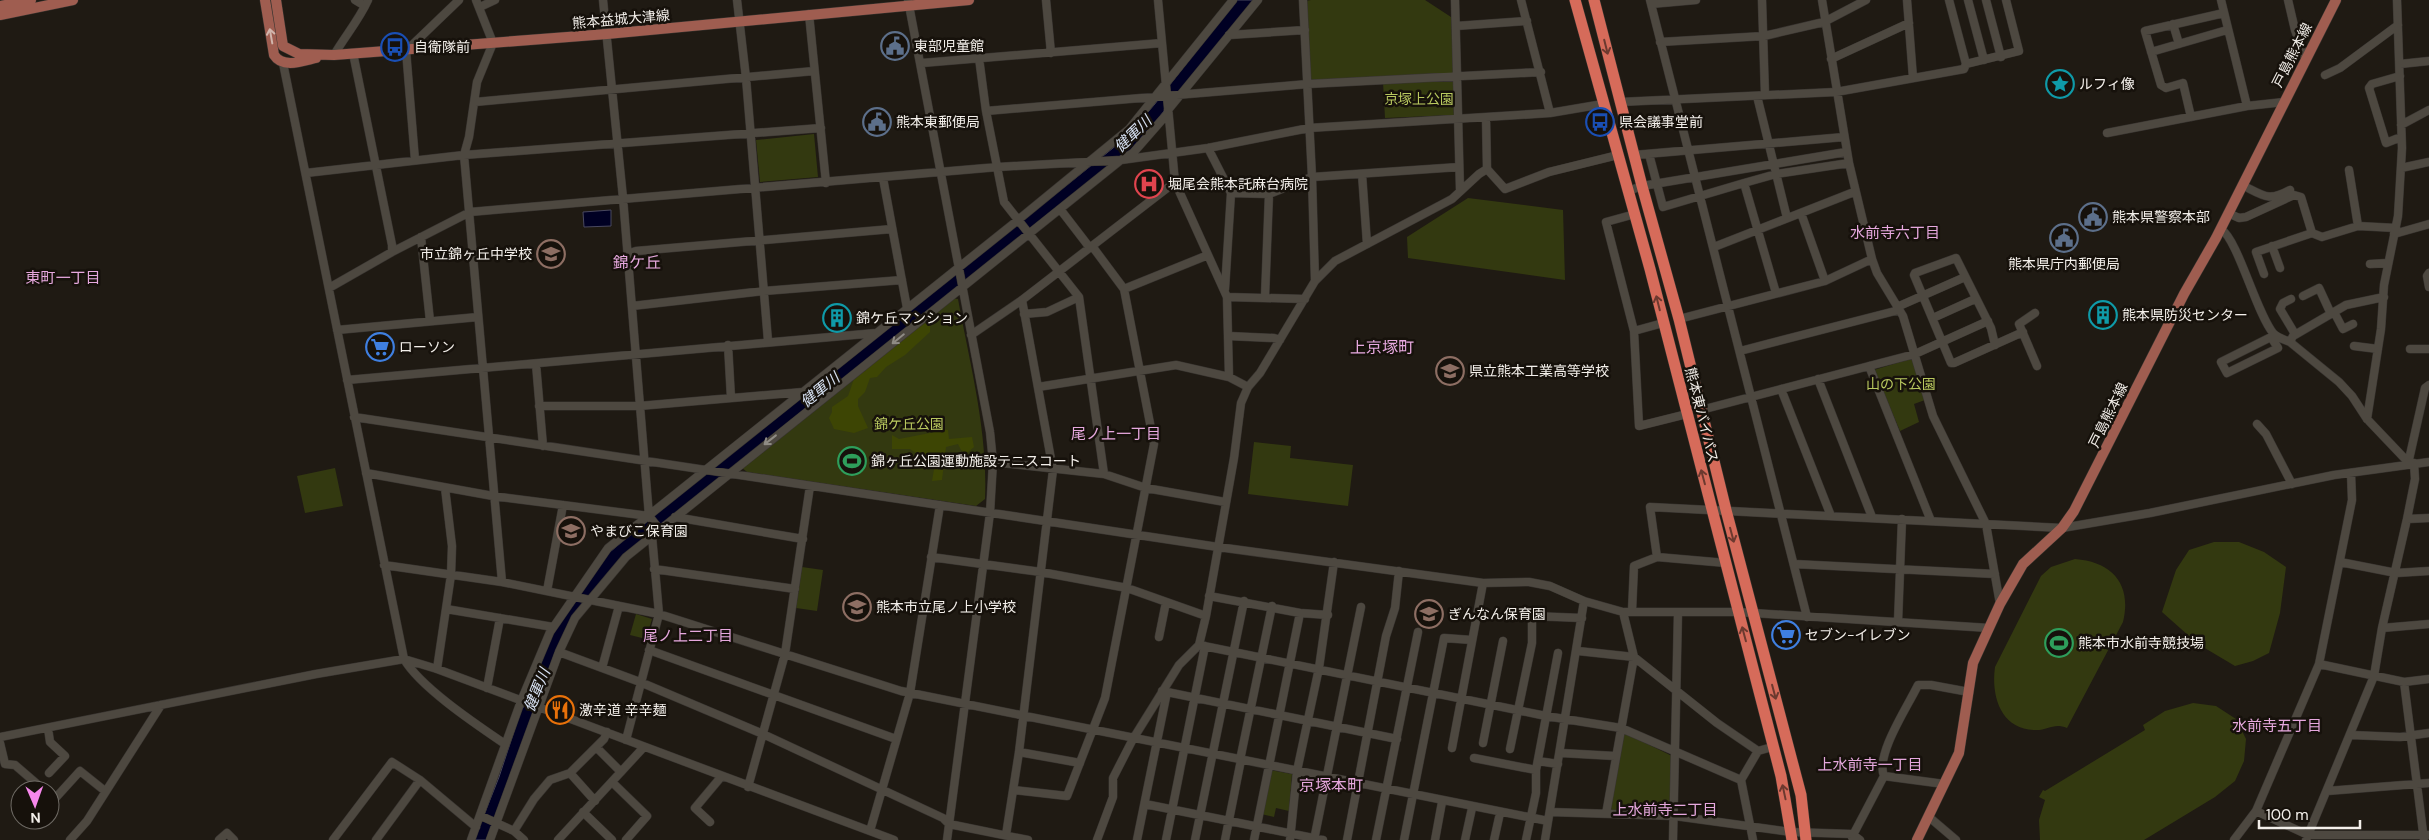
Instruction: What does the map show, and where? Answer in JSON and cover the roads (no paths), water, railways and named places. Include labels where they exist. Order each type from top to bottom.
[{"type":"highway","name":"熊本東バイパス","points":[[1575,0],[1635,214],[1726,563],[1781,776],[1792,836]]},
{"type":"highway","name":"熊本東バイパス","points":[[1594,0],[1642,186],[1679,319],[1726,510],[1800,795],[1806,837]]},
{"type":"main road","points":[[0,6],[31,0]]},
{"type":"main road","points":[[0,15],[73,0]]},
{"type":"main road","points":[[265,0],[274,55],[283,63]]},
{"type":"main road","points":[[276,0],[283,46],[283,63]]},
{"type":"main road","name":"熊本益城大津線","points":[[283,63],[353,53],[606,34],[809,14],[908,2],[969,0]]},
{"type":"main road","name":"戸島熊本線","points":[[1917,840],[1959,753],[1973,663],[2000,604],[2023,564],[2062,528],[2074,511],[2184,294],[2221,229],[2305,58],[2336,0]]},
{"type":"main road","name":"熊本益城大津線","points":[[283,46],[299,54],[334,55]]},
{"type":"street","points":[[334,55],[367,3],[355,0]]},
{"type":"street","points":[[414,160],[407,50],[459,0]]},
{"type":"street","points":[[495,0],[478,4],[493,43],[477,82],[475,102],[464,155],[502,582]]},
{"type":"street","points":[[603,0],[623,198],[649,516],[660,530]]},
{"type":"street","points":[[737,0],[746,78],[768,341]]},
{"type":"street","points":[[1046,0],[1051,53]]},
{"type":"street","points":[[471,840],[521,701],[553,627],[608,548],[959,268],[1129,129],[1162,96],[1165,85],[1158,0]]},
{"type":"street","points":[[1165,85],[1233,0]]},
{"type":"street","points":[[490,840],[538,707],[575,618],[626,557],[962,286],[1121,160],[1133,153],[1258,0]]},
{"type":"street","points":[[1303,0],[1315,281]]},
{"type":"street","points":[[1455,0],[1460,190]]},
{"type":"street","points":[[1522,0],[1550,113]]},
{"type":"street","points":[[1696,0],[1650,2],[1694,177],[1753,396],[1808,617]]},
{"type":"street","points":[[1762,0],[1765,95]]},
{"type":"street","points":[[1822,0],[1848,164],[1872,259],[1877,273],[1898,309],[1915,354],[1933,416],[1986,524],[2000,604]]},
{"type":"street","points":[[1660,42],[1764,36],[1824,22],[1866,0]]},
{"type":"street","points":[[1907,0],[1913,78]]},
{"type":"street","points":[[1620,102],[1836,92],[1964,69],[1966,64],[1949,0]]},
{"type":"street","points":[[1968,0],[1984,60]]},
{"type":"street","points":[[1986,0],[2001,56]]},
{"type":"street","points":[[1966,64],[2018,51],[2006,0]]},
{"type":"street","points":[[2222,0],[2247,106]]},
{"type":"street","points":[[2288,0],[2295,30],[2305,58]]},
{"type":"street","points":[[2367,419],[2378,349],[2388,263],[2395,231],[2401,168],[2397,0]]},
{"type":"street","points":[[908,2],[922,63],[940,173],[990,432],[993,462],[990,513],[947,840]]},
{"type":"street","points":[[2191,117],[2183,83],[2163,87],[2145,31],[2224,13]]},
{"type":"street","points":[[809,14],[826,183]]},
{"type":"street","points":[[1456,26],[1527,21]]},
{"type":"street","points":[[1831,59],[1909,23]]},
{"type":"street","points":[[2173,24],[2179,44]]},
{"type":"street","points":[[2325,75],[2340,68],[2398,25]]},
{"type":"street","points":[[1229,35],[1305,30]]},
{"type":"street","points":[[2151,52],[2228,30]]},
{"type":"street","points":[[922,63],[1162,43]]},
{"type":"street","points":[[353,53],[392,252]]},
{"type":"street","points":[[979,58],[986,111],[1004,202],[1079,297],[1104,474]]},
{"type":"street","points":[[2400,64],[2429,61]]},
{"type":"street","points":[[283,63],[404,659],[411,671],[474,723],[506,744]]},
{"type":"street","points":[[475,102],[814,71]]},
{"type":"street","points":[[986,111],[1308,84],[1541,72]]},
{"type":"street","points":[[2400,76],[2372,84],[2370,88],[2386,143],[2401,137]]},
{"type":"street","points":[[1162,96],[1168,112],[1175,182],[1226,294]]},
{"type":"street","points":[[1757,96],[1787,218]]},
{"type":"street","points":[[2107,132],[2247,106],[2284,102]]},
{"type":"street","points":[[329,288],[392,252],[470,212],[998,167],[1121,160],[1208,148],[1309,128],[1550,113],[1603,104]]},
{"type":"street","points":[[2401,125],[2429,110]]},
{"type":"street","points":[[1486,116],[1488,169],[1505,188],[1549,172],[1618,155]]},
{"type":"street","points":[[306,172],[464,155],[821,128]]},
{"type":"street","points":[[1634,155],[1844,137]]},
{"type":"street","points":[[1208,148],[1230,193],[1226,294],[1229,377]]},
{"type":"street","points":[[1628,191],[1642,186],[1846,152]]},
{"type":"street","points":[[1649,154],[1663,206],[1776,174],[1848,164]]},
{"type":"street","points":[[2401,168],[2429,162]]},
{"type":"street","points":[[1230,193],[1269,194],[1312,177],[1459,167]]},
{"type":"street","points":[[1166,840],[1195,698],[1209,596],[1225,502],[1238,436],[1242,403],[1248,387],[1280,340],[1315,281],[1334,261],[1452,199],[1479,174],[1488,169]]},
{"type":"street","points":[[2349,170],[2358,226]]},
{"type":"street","points":[[1362,174],[1367,244]]},
{"type":"street","points":[[883,178],[907,308]]},
{"type":"street","points":[[971,335],[1022,300],[1175,182]]},
{"type":"street","points":[[1744,183],[1759,229],[1776,293]]},
{"type":"street","points":[[2242,185],[2268,198],[2278,196],[2290,190]]},
{"type":"street","points":[[1714,246],[1854,192]]},
{"type":"street","points":[[1265,297],[1269,194]]},
{"type":"street","points":[[2228,213],[2239,218],[2294,195],[2300,197],[2312,232],[2322,237],[2358,226],[2395,231],[2427,225],[2429,235]]},
{"type":"street","points":[[1013,790],[1067,796],[1105,698],[1154,444],[1124,289],[1060,208]]},
{"type":"street","points":[[1801,213],[1825,281]]},
{"type":"street","points":[[1635,214],[1606,222],[1634,331],[1639,426],[1686,414]]},
{"type":"street","points":[[627,254],[636,250],[892,229]]},
{"type":"street","points":[[2221,229],[2228,235],[2248,284],[2274,334],[2290,342],[2339,382],[2352,396],[2367,419],[2410,463],[2415,478],[2396,573],[2382,628],[2374,676],[2307,837]]},
{"type":"street","points":[[2264,274],[2256,252],[2312,232]]},
{"type":"street","points":[[421,237],[430,321]]},
{"type":"street","points":[[2272,246],[2280,268]]},
{"type":"street","points":[[1124,289],[1208,255]]},
{"type":"street","points":[[1995,345],[1988,321],[1978,301],[1975,300],[1956,258],[1954,257],[1915,273],[1914,275],[1951,362],[1954,363],[1995,345],[2023,332]]},
{"type":"street","points":[[1679,319],[1825,281],[1872,259]]},
{"type":"street","points":[[2370,264],[2388,263]]},
{"type":"street","points":[[2429,273],[2427,276],[2429,287]]},
{"type":"street","points":[[1740,351],[1898,309],[1965,277]]},
{"type":"street","points":[[632,306],[764,291],[902,280]]},
{"type":"street","points":[[2303,296],[2319,288],[2343,329],[2353,324]]},
{"type":"street","points":[[1226,294],[1305,299]]},
{"type":"street","points":[[1024,314],[1047,312],[1079,297]]},
{"type":"street","points":[[2290,342],[2295,334],[2346,305],[2384,297]]},
{"type":"street","points":[[2291,299],[2278,304],[2295,334]]},
{"type":"street","points":[[1006,835],[1019,752],[1053,470],[1022,300]]},
{"type":"street","points":[[1933,318],[1975,300]]},
{"type":"street","points":[[2035,312],[2020,322],[2037,366]]},
{"type":"street","points":[[337,330],[478,316]]},
{"type":"street","points":[[1701,410],[1915,354],[1988,321]]},
{"type":"street","points":[[1634,331],[1663,323]]},
{"type":"street","points":[[347,380],[536,364],[768,341],[876,333]]},
{"type":"street","points":[[1228,336],[1274,338],[1280,340]]},
{"type":"street","points":[[2271,337],[2278,348],[2227,373],[2221,362],[2271,337]]},
{"type":"street","points":[[728,345],[731,398]]},
{"type":"street","points":[[2354,346],[2378,349]]},
{"type":"street","points":[[2410,349],[2429,349]]},
{"type":"street","points":[[536,364],[543,446]]},
{"type":"street","points":[[1038,387],[1176,365],[1229,377],[1248,387]]},
{"type":"street","points":[[1869,366],[1931,521]]},
{"type":"street","points":[[1818,379],[1872,517]]},
{"type":"street","points":[[2410,463],[2425,388],[2429,386]]},
{"type":"street","points":[[1781,389],[1831,516]]},
{"type":"street","points":[[540,406],[639,406],[803,392]]},
{"type":"street","points":[[354,417],[1218,547],[1483,583],[1529,582],[1550,586],[1584,601],[1623,612],[1738,612],[1989,628]]},
{"type":"street","points":[[2257,424],[2266,434],[2292,484]]},
{"type":"street","points":[[993,462],[1053,470],[1104,474],[1146,488],[1225,502]]},
{"type":"street","points":[[1657,557],[1650,507],[2062,528],[2351,473],[2410,463],[2429,462]]},
{"type":"street","points":[[366,473],[494,496],[649,516]]},
{"type":"street","points":[[2234,840],[2256,811],[2319,664],[2352,500],[2351,473]]},
{"type":"street","points":[[748,786],[785,654],[810,486]]},
{"type":"street","points":[[437,669],[451,575],[452,546],[445,488]]},
{"type":"street","points":[[547,591],[563,505]]},
{"type":"street","points":[[870,831],[910,693],[940,505]]},
{"type":"street","points":[[675,517],[803,539]]},
{"type":"street","points":[[2407,519],[2429,518]]},
{"type":"street","points":[[1898,622],[1902,520]]},
{"type":"street","points":[[626,740],[658,614],[652,536]]},
{"type":"street","points":[[931,557],[1040,572],[1126,588],[1206,616]]},
{"type":"street","points":[[1632,611],[1634,566],[1657,557],[1726,563]]},
{"type":"street","points":[[1291,836],[1297,771],[1320,668],[1334,562]]},
{"type":"street","points":[[2340,562],[2396,573],[2429,571]]},
{"type":"street","points":[[1794,564],[1995,574]]},
{"type":"street","points":[[384,565],[502,582],[658,614],[910,693],[1442,802],[1548,821]]},
{"type":"street","points":[[654,570],[795,589]]},
{"type":"street","points":[[1346,840],[1377,681],[1394,608],[1399,571]]},
{"type":"street","points":[[1452,748],[1483,583]]},
{"type":"street","points":[[1209,596],[1272,606],[1300,613],[1328,615]]},
{"type":"street","points":[[1195,840],[1244,601]]},
{"type":"street","points":[[1545,840],[1578,650],[1584,601]]},
{"type":"street","points":[[1159,637],[1166,602]]},
{"type":"street","points":[[602,668],[619,606]]},
{"type":"street","points":[[1225,840],[1272,606]]},
{"type":"street","points":[[1145,804],[1257,826],[1291,836],[1318,839],[1361,607]]},
{"type":"street","points":[[446,609],[553,627]]},
{"type":"street","points":[[1606,814],[1634,657],[1623,612]]},
{"type":"street","points":[[1673,840],[1677,753],[1678,612]]},
{"type":"street","points":[[1254,840],[1300,613]]},
{"type":"street","points":[[1510,749],[1532,643],[1532,616],[1582,618]]},
{"type":"street","points":[[487,688],[500,618]]},
{"type":"street","points":[[2382,628],[2429,624]]},
{"type":"street","points":[[1376,840],[1418,632]]},
{"type":"street","points":[[1404,840],[1444,638],[1472,640]]},
{"type":"street","points":[[1483,743],[1503,641]]},
{"type":"street","points":[[1202,645],[1546,716],[1621,728],[1741,780]]},
{"type":"street","points":[[1097,840],[1113,797],[1113,778],[1133,739],[1179,665],[1202,645]]},
{"type":"street","points":[[649,650],[896,739]]},
{"type":"street","points":[[1578,650],[1634,657],[1717,723],[1758,751]]},
{"type":"street","points":[[560,652],[640,682],[763,734],[881,791],[943,818],[949,824],[1028,840]]},
{"type":"street","points":[[1526,840],[1536,793],[1536,770],[1558,653]]},
{"type":"street","points":[[0,737],[316,674],[404,659],[437,669],[607,732],[643,748],[894,840]]},
{"type":"street","points":[[2319,664],[2404,682],[2429,680]]},
{"type":"street","points":[[2256,811],[2307,837],[2426,837],[2404,682]]},
{"type":"street","points":[[1884,776],[1881,770],[1884,751],[1918,686],[1931,685],[1969,692]]},
{"type":"street","points":[[1164,691],[1397,739]]},
{"type":"street","points":[[1137,840],[1157,743],[1164,691]]},
{"type":"street","points":[[70,840],[87,821],[161,705]]},
{"type":"street","points":[[48,728],[50,742],[65,756],[49,773]]},
{"type":"street","points":[[514,831],[534,799],[550,780],[570,773],[596,747],[607,732]]},
{"type":"street","points":[[2351,735],[2411,736],[2429,733]]},
{"type":"street","points":[[0,743],[5,764],[15,765],[32,780]]},
{"type":"street","points":[[596,747],[621,772]]},
{"type":"street","points":[[1753,840],[1741,780],[1758,751],[1772,747]]},
{"type":"street","points":[[558,840],[643,748]]},
{"type":"street","points":[[1019,752],[1080,763]]},
{"type":"street","points":[[1560,753],[1615,756]]},
{"type":"street","points":[[1474,758],[1536,770]]},
{"type":"street","points":[[1538,761],[1558,764]]},
{"type":"street","points":[[333,840],[392,762],[420,780],[476,827]]},
{"type":"street","points":[[60,793],[80,771],[106,791]]},
{"type":"street","points":[[570,773],[595,801]]},
{"type":"street","points":[[1852,837],[1884,776]]},
{"type":"street","points":[[1884,776],[1944,784]]},
{"type":"street","points":[[710,822],[695,808],[721,777]]},
{"type":"street","points":[[376,840],[420,780]]},
{"type":"street","points":[[612,782],[647,816],[626,840]]},
{"type":"street","points":[[2327,791],[2429,783]]},
{"type":"street","points":[[1435,840],[1442,802]]},
{"type":"street","points":[[1465,840],[1472,808]]},
{"type":"street","points":[[583,812],[612,840]]},
{"type":"street","points":[[1550,812],[1675,816],[1750,827],[1792,836],[1852,837],[1860,840]]},
{"type":"street","points":[[1494,840],[1500,813]]},
{"type":"street","points":[[481,816],[514,831],[524,840]]},
{"type":"street","points":[[1929,817],[1956,840]]},
{"type":"street","points":[[219,840],[227,833],[234,840]]},
{"type":"water","name":"健軍川","points":[[1236,0],[1254,0],[1135,147],[639,543],[575,616],[488,840],[474,840],[499,777],[522,707],[524,707],[552,634],[603,558],[1123,140],[1154,105]]},
{"type":"water","points":[[611,210],[611,226],[584,227],[583,212]]},
{"type":"place","name":"東部児童館","points":[[895,46]]},
{"type":"place","name":"自衛隊前","points":[[395,47]]},
{"type":"place","name":"ルフィ像","points":[[2060,84]]},
{"type":"place","name":"熊本東郵便局","points":[[877,122]]},
{"type":"place","name":"県会議事堂前","points":[[1600,122]]},
{"type":"place","name":"堀尾会熊本託麻台病院","points":[[1149,184]]},
{"type":"place","name":"熊本県警察本部","points":[[2093,217]]},
{"type":"place","name":"熊本県庁内郵便局","points":[[2064,238]]},
{"type":"place","name":"市立錦ヶ丘中学校","points":[[551,254]]},
{"type":"place","name":"熊本県防災センター","points":[[2103,315]]},
{"type":"place","name":"錦ケ丘マンション","points":[[837,318]]},
{"type":"place","name":"ローソン","points":[[380,347]]},
{"type":"place","name":"県立熊本工業高等学校","points":[[1450,371]]},
{"type":"place","name":"錦ヶ丘公園運動施設テニスコート","points":[[852,461]]},
{"type":"place","name":"やまびこ保育園","points":[[571,531]]},
{"type":"place","name":"熊本市立尾ノ上小学校","points":[[857,607]]},
{"type":"place","name":"ぎんなん保育園","points":[[1429,614]]},
{"type":"place","name":"セブン-イレブン","points":[[1786,635]]},
{"type":"place","name":"熊本市水前寺競技場","points":[[2059,643]]},
{"type":"place","name":"激辛道 辛辛麺","points":[[560,710]]},
{"type":"district","name":"水前寺六丁目","points":[[1895,233]]},
{"type":"district","name":"錦ケ丘","points":[[637,262]]},
{"type":"district","name":"東町一丁目","points":[[63,278]]},
{"type":"district","name":"上京塚町","points":[[1382,347]]},
{"type":"district","name":"尾ノ上一丁目","points":[[1116,434]]},
{"type":"district","name":"尾ノ上二丁目","points":[[688,636]]},
{"type":"district","name":"水前寺五丁目","points":[[2277,726]]},
{"type":"district","name":"上水前寺一丁目","points":[[1870,765]]},
{"type":"district","name":"京塚本町","points":[[1331,785]]},
{"type":"district","name":"上水前寺二丁目","points":[[1665,810]]},
{"type":"park label","name":"京塚上公園","points":[[1419,99]]},
{"type":"park label","name":"山の下公園","points":[[1901,384]]},
{"type":"park label","name":"錦ケ丘公園","points":[[909,424]]}]
